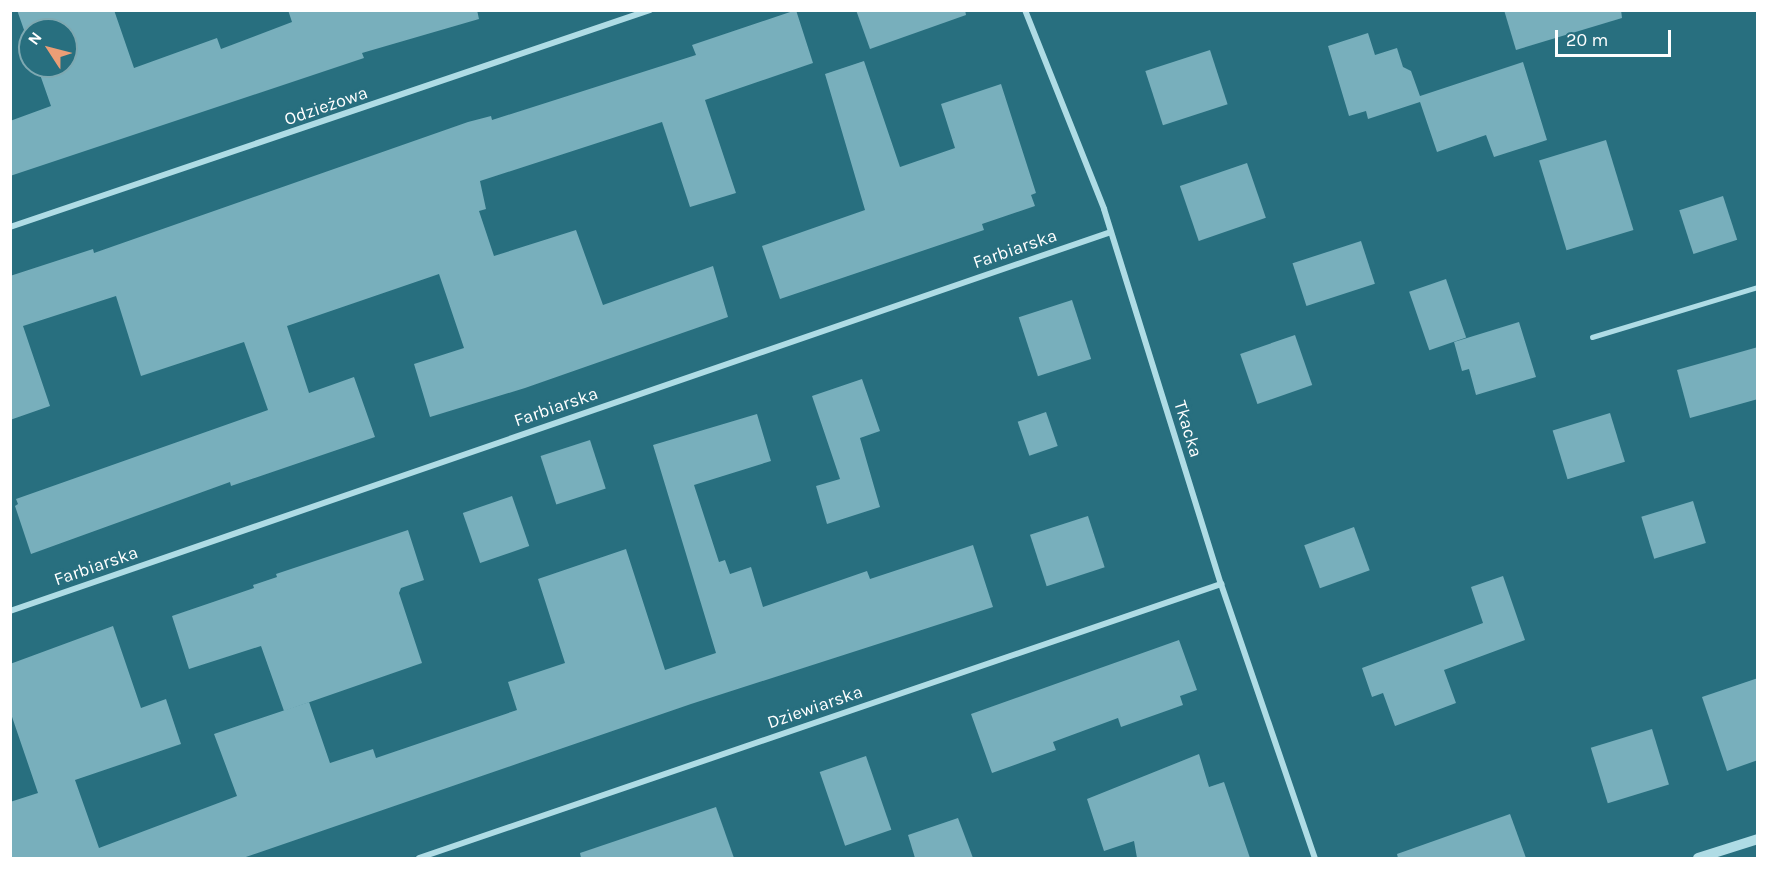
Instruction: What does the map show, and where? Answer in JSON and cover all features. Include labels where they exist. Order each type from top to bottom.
[{"type":"street","name":"Odzieżowa","points":[[10,227],[650,10]]},
{"type":"street","name":"Tkacka","points":[[1025,10],[1111,232],[1221,584],[1315,858]]},
{"type":"street","name":"Farbiarska","points":[[10,611],[1111,232]]},
{"type":"street","name":"Dziewiarska","points":[[419,858],[1221,584]]},
{"type":"street","points":[[1698,858],[1758,839]]},
{"type":"lane","points":[[1592,337],[1758,287]]},
{"type":"building","points":[[17,10],[114,10],[134,68],[217,38],[221,49],[292,22],[288,10],[477,10],[479,19],[362,53],[364,58],[10,176],[10,121],[51,106],[41,78],[78,78],[78,18],[20,18]]},
{"type":"building","points":[[796,10],[813,63],[705,100],[736,193],[690,207],[662,122],[480,181],[486,209],[479,211],[494,256],[576,230],[603,305],[713,266],[728,317],[525,388],[430,417],[414,364],[464,348],[439,274],[287,326],[309,393],[354,377],[375,437],[231,486],[230,482],[31,554],[15,506],[18,504],[16,499],[268,410],[244,342],[141,376],[116,296],[23,326],[50,406],[10,420],[10,276],[93,249],[94,253],[468,122],[491,116],[492,120],[696,55],[692,45]]},
{"type":"building","points":[[856,10],[965,10],[966,15],[870,49]]},
{"type":"building","points":[[1504,10],[1621,10],[1622,18],[1516,50]]},
{"type":"building","points":[[1368,33],[1375,55],[1397,48],[1403,67],[1411,71],[1420,96],[1523,62],[1547,140],[1494,157],[1486,135],[1437,152],[1420,102],[1368,119],[1366,111],[1349,116],[1328,46]]},
{"type":"building","points":[[1210,50],[1228,104],[1163,125],[1145,71]]},
{"type":"building","points":[[864,61],[900,167],[955,148],[941,104],[1001,84],[1036,193],[1031,195],[1035,206],[982,224],[984,230],[780,299],[762,246],[865,210],[825,74]]},
{"type":"building","points":[[1606,140],[1633,230],[1567,250],[1539,160]]},
{"type":"building","points":[[1247,163],[1266,218],[1199,241],[1180,186]]},
{"type":"building","points":[[1723,196],[1737,240],[1693,254],[1679,210]]},
{"type":"building","points":[[1361,241],[1375,284],[1306,306],[1293,263]]},
{"type":"building","points":[[1446,279],[1466,338],[1429,350],[1409,292]]},
{"type":"building","points":[[1072,300],[1091,359],[1038,376],[1019,317]]},
{"type":"building","points":[[1519,322],[1536,377],[1476,395],[1469,369],[1462,371],[1454,342]]},
{"type":"building","points":[[1295,335],[1312,385],[1257,404],[1240,354]]},
{"type":"building","points":[[1758,347],[1758,399],[1690,418],[1677,370]]},
{"type":"building","points":[[862,379],[880,431],[860,438],[880,507],[827,524],[816,486],[840,479],[812,396]]},
{"type":"building","points":[[1046,412],[1058,446],[1029,456],[1018,422]]},
{"type":"building","points":[[1610,413],[1625,462],[1568,479],[1553,431]]},
{"type":"building","points":[[757,414],[771,461],[694,485],[719,562],[725,560],[730,574],[751,567],[763,607],[867,571],[870,579],[973,545],[993,607],[691,704],[243,858],[10,858],[10,802],[38,793],[10,711],[10,664],[113,626],[141,708],[166,699],[181,744],[75,780],[99,848],[237,796],[214,734],[309,702],[330,763],[373,749],[376,758],[517,710],[508,682],[565,663],[538,579],[626,549],[665,670],[716,653],[653,445]]},
{"type":"building","points":[[590,440],[606,489],[556,505],[541,456]]},
{"type":"building","points":[[512,496],[529,546],[480,563],[463,513]]},
{"type":"building","points":[[1693,501],[1706,543],[1654,559],[1641,517]]},
{"type":"building","points":[[1088,516],[1105,567],[1047,586],[1030,535]]},
{"type":"building","points":[[1354,527],[1370,570],[1320,588],[1304,545]]},
{"type":"building","points":[[408,530],[424,580],[401,588],[399,593],[422,663],[284,711],[261,646],[189,669],[172,616],[254,588],[253,585],[277,577],[276,574]]},
{"type":"building","points":[[1503,576],[1525,640],[1444,670],[1456,703],[1395,726],[1383,693],[1372,697],[1362,668],[1483,623],[1471,587]]},
{"type":"building","points":[[1179,640],[1197,690],[1180,696],[1183,705],[1121,727],[1118,718],[1053,742],[1056,750],[992,773],[971,714]]},
{"type":"building","points":[[1758,678],[1758,760],[1727,771],[1702,697]]},
{"type":"building","points":[[1652,729],[1669,784],[1608,803],[1591,748]]},
{"type":"building","points":[[1199,754],[1209,787],[1224,782],[1250,858],[1137,858],[1134,841],[1104,851],[1087,799]]},
{"type":"building","points":[[866,756],[891,830],[845,846],[820,772]]},
{"type":"building","points":[[716,807],[734,858],[581,858],[580,853]]},
{"type":"building","points":[[1510,814],[1526,858],[1398,858],[1397,854]]},
{"type":"building","points":[[958,818],[973,858],[915,858],[908,835]]}]
